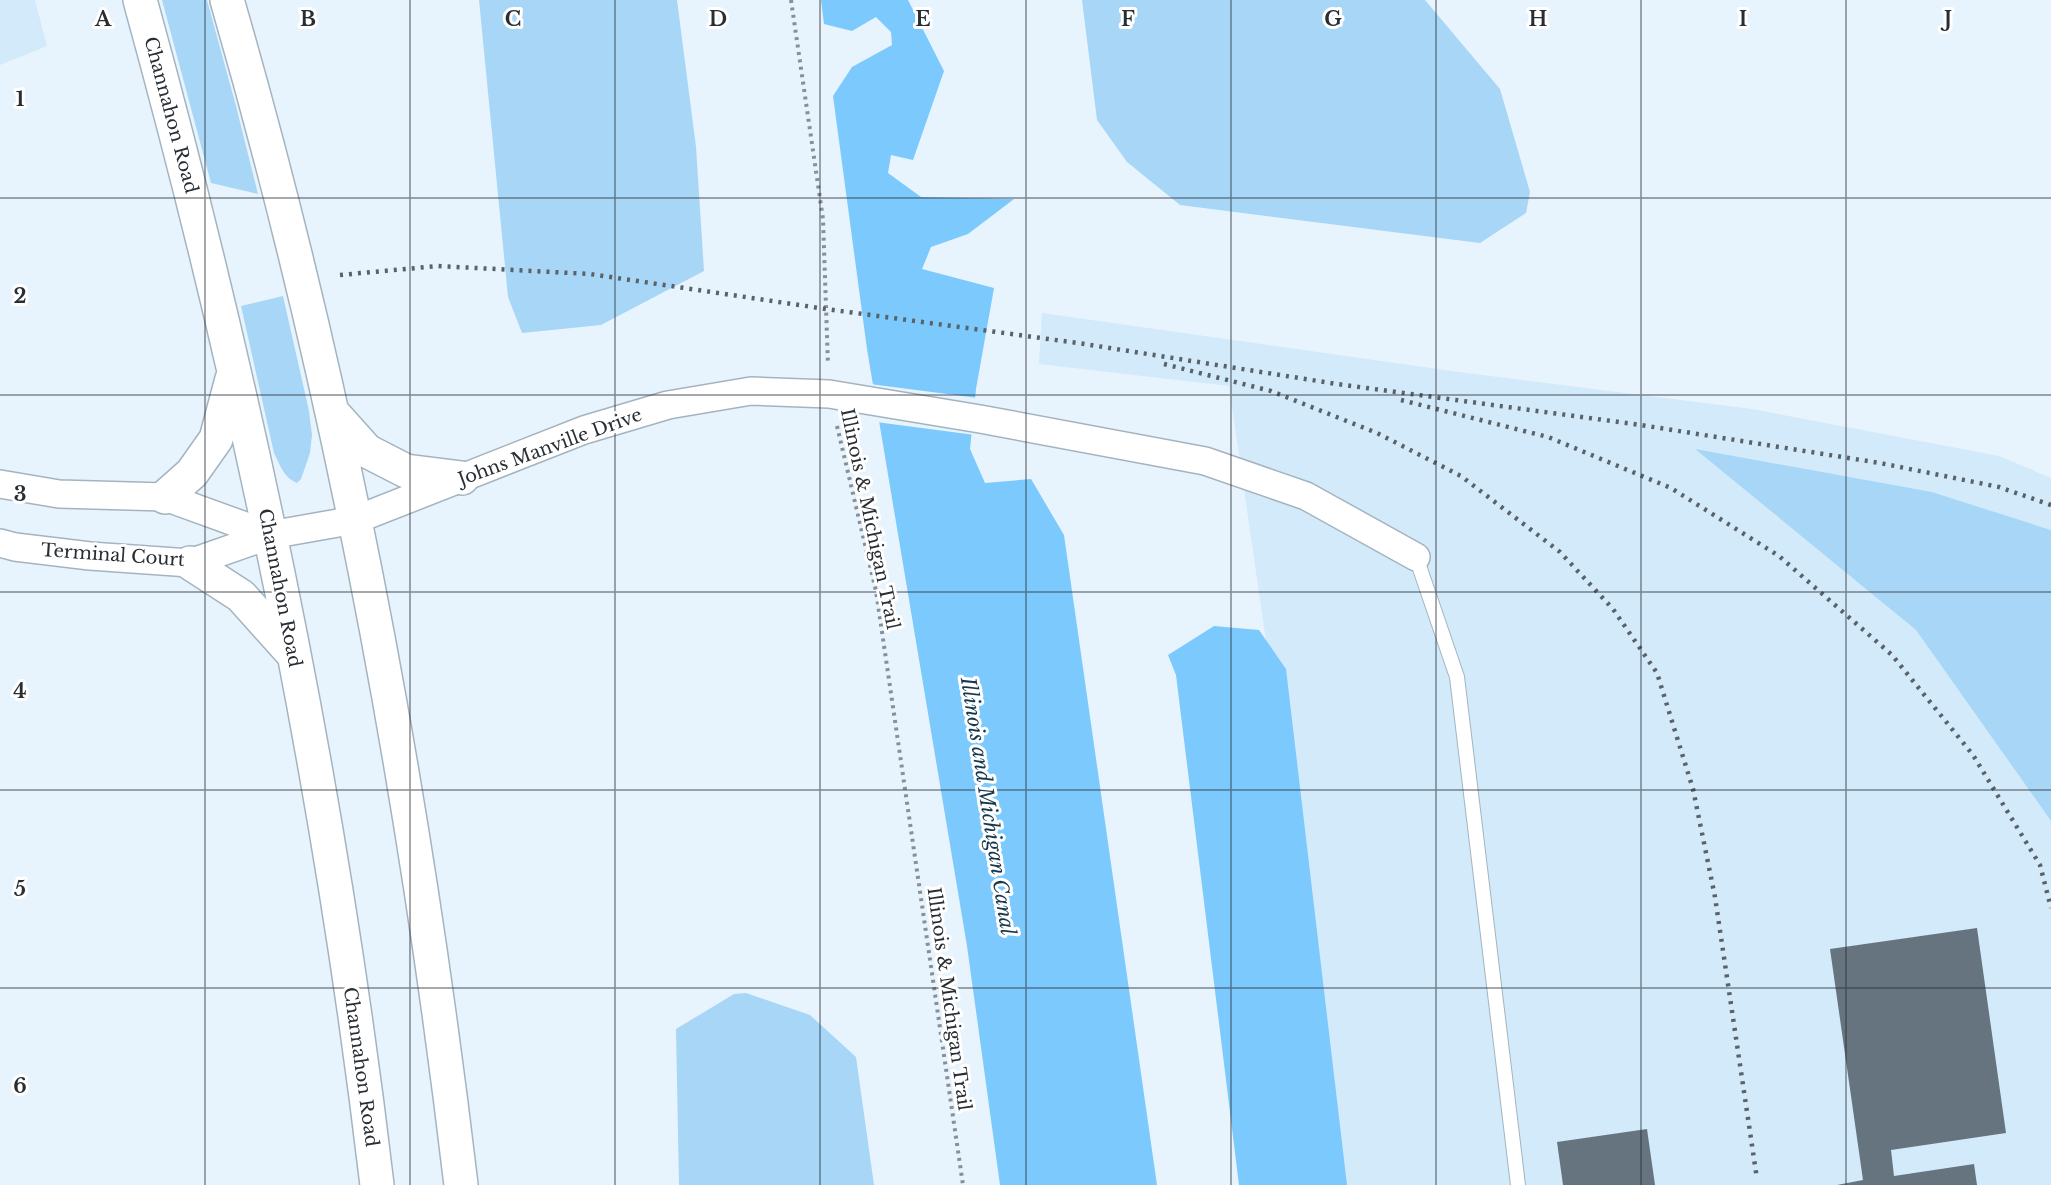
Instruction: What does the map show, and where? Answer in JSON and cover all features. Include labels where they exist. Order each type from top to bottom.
[{"type":"main road","name":"Channahon Road","points":[[140,0],[178,136],[270,535],[326,835],[353,1007],[377,1185]]},
{"type":"main road","points":[[227,0],[302,282],[355,520],[417,868],[460,1185]]},
{"type":"main road","points":[[165,497],[192,473],[216,440],[234,371]]},
{"type":"main road","points":[[330,410],[368,451],[406,471],[462,478]]},
{"type":"main road","points":[[190,563],[241,596],[293,654]]},
{"type":"street","name":"Johns Manville Drive","points":[[270,535],[355,520],[584,430],[668,405],[751,391],[829,394],[1205,460],[1306,496],[1416,557]]},
{"type":"street","points":[[0,484],[59,494],[165,497],[270,535]]},
{"type":"street","name":"Terminal Court","points":[[0,543],[15,547],[90,556],[190,563],[270,535]]},
{"type":"lane","points":[[1416,557],[1457,677],[1518,1185]]},
{"type":"path","name":"Illinois & Michigan Trail","points":[[791,0],[823,219],[829,394],[876,591],[963,1185]]},
{"type":"shaded area","points":[[0,0],[35,0],[47,46],[0,65]]},
{"type":"shaded area","points":[[162,0],[207,0],[258,194],[211,183]]},
{"type":"shaded area","points":[[479,0],[677,0],[696,147],[704,271],[601,325],[522,333],[508,297]]},
{"type":"shaded area","points":[[1082,0],[1425,0],[1500,89],[1530,192],[1526,213],[1480,243],[1180,205],[1127,162],[1097,120]]},
{"type":"shaded area","points":[[283,296],[309,411],[312,435],[310,453],[301,479],[297,483],[286,474],[274,453],[241,306]]},
{"type":"shaded area","points":[[1042,313],[1459,372],[1752,409],[1999,456],[2051,478],[2051,530],[1932,492],[1696,450],[1916,630],[2051,821],[2051,1185],[1345,1185],[1229,386],[1039,364]]},
{"type":"shaded area","points":[[1695,449],[1932,492],[2051,530],[2051,821],[1916,630]]},
{"type":"shaded area","points":[[746,993],[810,1015],[856,1057],[874,1185],[679,1185],[676,1029],[734,994]]},
{"type":"water","name":"Illinois and Michigan Canal","points":[[821,0],[908,0],[944,71],[913,160],[891,155],[888,173],[921,197],[1014,199],[968,234],[931,247],[922,269],[994,288],[976,389],[970,449],[985,483],[1031,479],[1064,535],[1157,1185],[1000,1185],[967,946],[867,349],[833,96],[852,67],[892,45],[891,32],[876,17],[852,31],[824,24]]},
{"type":"water","points":[[1214,626],[1259,630],[1286,669],[1347,1185],[1239,1185],[1176,675],[1168,655]]},
{"type":"pier","points":[[870,384],[978,398],[975,435],[876,422]]},
{"type":"building","points":[[1977,928],[2006,1133],[1891,1150],[1894,1176],[1974,1164],[1977,1185],[1837,1185],[1863,1180],[1830,949]]},
{"type":"building","points":[[1647,1129],[1655,1185],[1563,1185],[1557,1142]]},
{"type":"railway","points":[[340,275],[438,266],[590,274],[1078,343],[1337,384],[1641,425],[1880,463],[1999,487],[2051,505]]},
{"type":"railway","points":[[1164,364],[1271,391],[1377,433],[1461,476],[1560,552],[1613,609],[1657,673],[1693,789],[1715,897],[1757,1179]]},
{"type":"railway","points":[[1401,400],[1548,437],[1671,488],[1779,556],[1892,655],[1973,755],[2040,865],[2051,908]]}]
